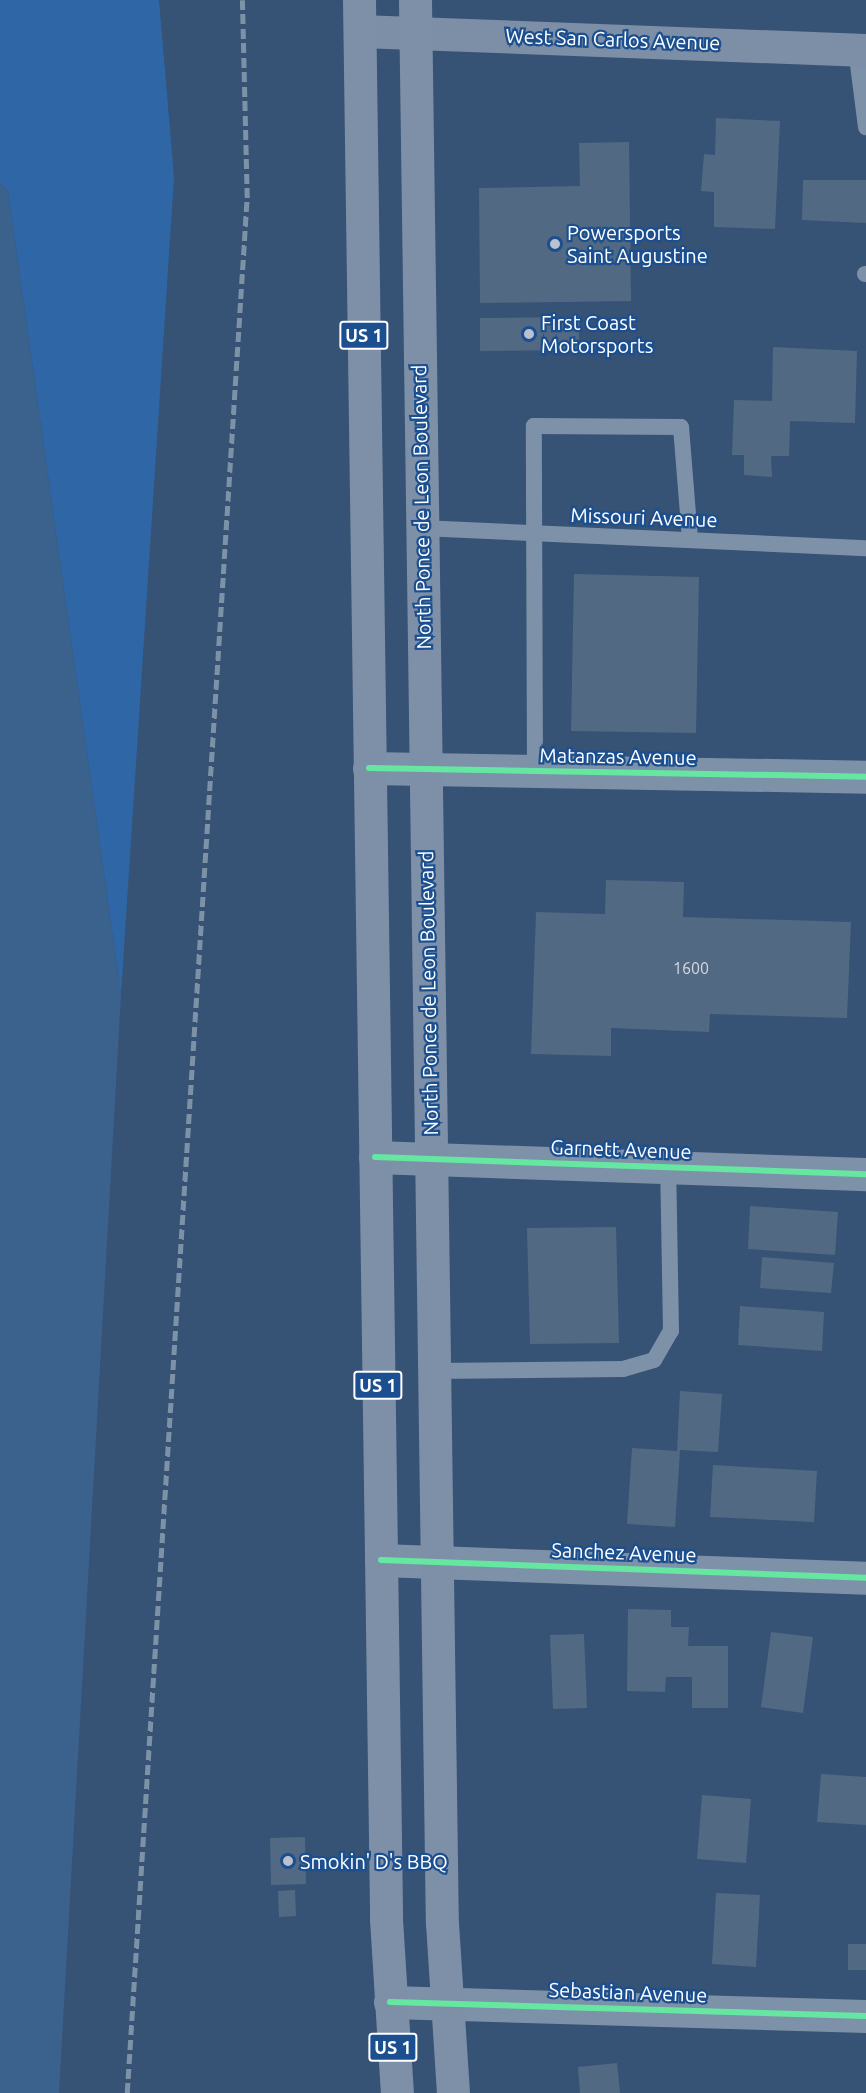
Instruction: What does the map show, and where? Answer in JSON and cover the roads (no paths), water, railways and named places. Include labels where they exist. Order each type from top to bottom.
[{"type":"highway","name":"US 1","points":[[360,15],[381,1560],[390,2002],[397,2093]]},
{"type":"highway","name":"North Ponce de Leon Boulevard","points":[[416,16],[436,1562],[446,2004],[453,2093]]},
{"type":"main road","name":"West San Carlos Avenue","points":[[360,15],[416,16],[863,49]]},
{"type":"street","name":"Matanzas Avenue","points":[[369,768],[866,777]]},
{"type":"street","name":"Garnett Avenue","points":[[375,1157],[866,1174]]},
{"type":"street","name":"Sanchez Avenue","points":[[381,1560],[866,1578]]},
{"type":"street","name":"Sebastian Avenue","points":[[390,2002],[866,2016]]},
{"type":"lane","points":[[863,49],[866,127]]},
{"type":"lane","points":[[535,771],[534,426],[681,427],[690,540]]},
{"type":"lane","name":"Missouri Avenue","points":[[421,528],[866,548]]},
{"type":"lane","points":[[434,1371],[623,1369],[654,1360],[671,1331],[668,1167]]},
{"type":"railway","points":[[127,2093],[247,198],[242,0]]},
{"type":"place","name":"Powersports Saint Augustine","points":[[555,244]]},
{"type":"place","name":"First Coast Motorsports","points":[[529,334]]},
{"type":"place","name":"Smokin' D's BBQ","points":[[288,1861]]}]
